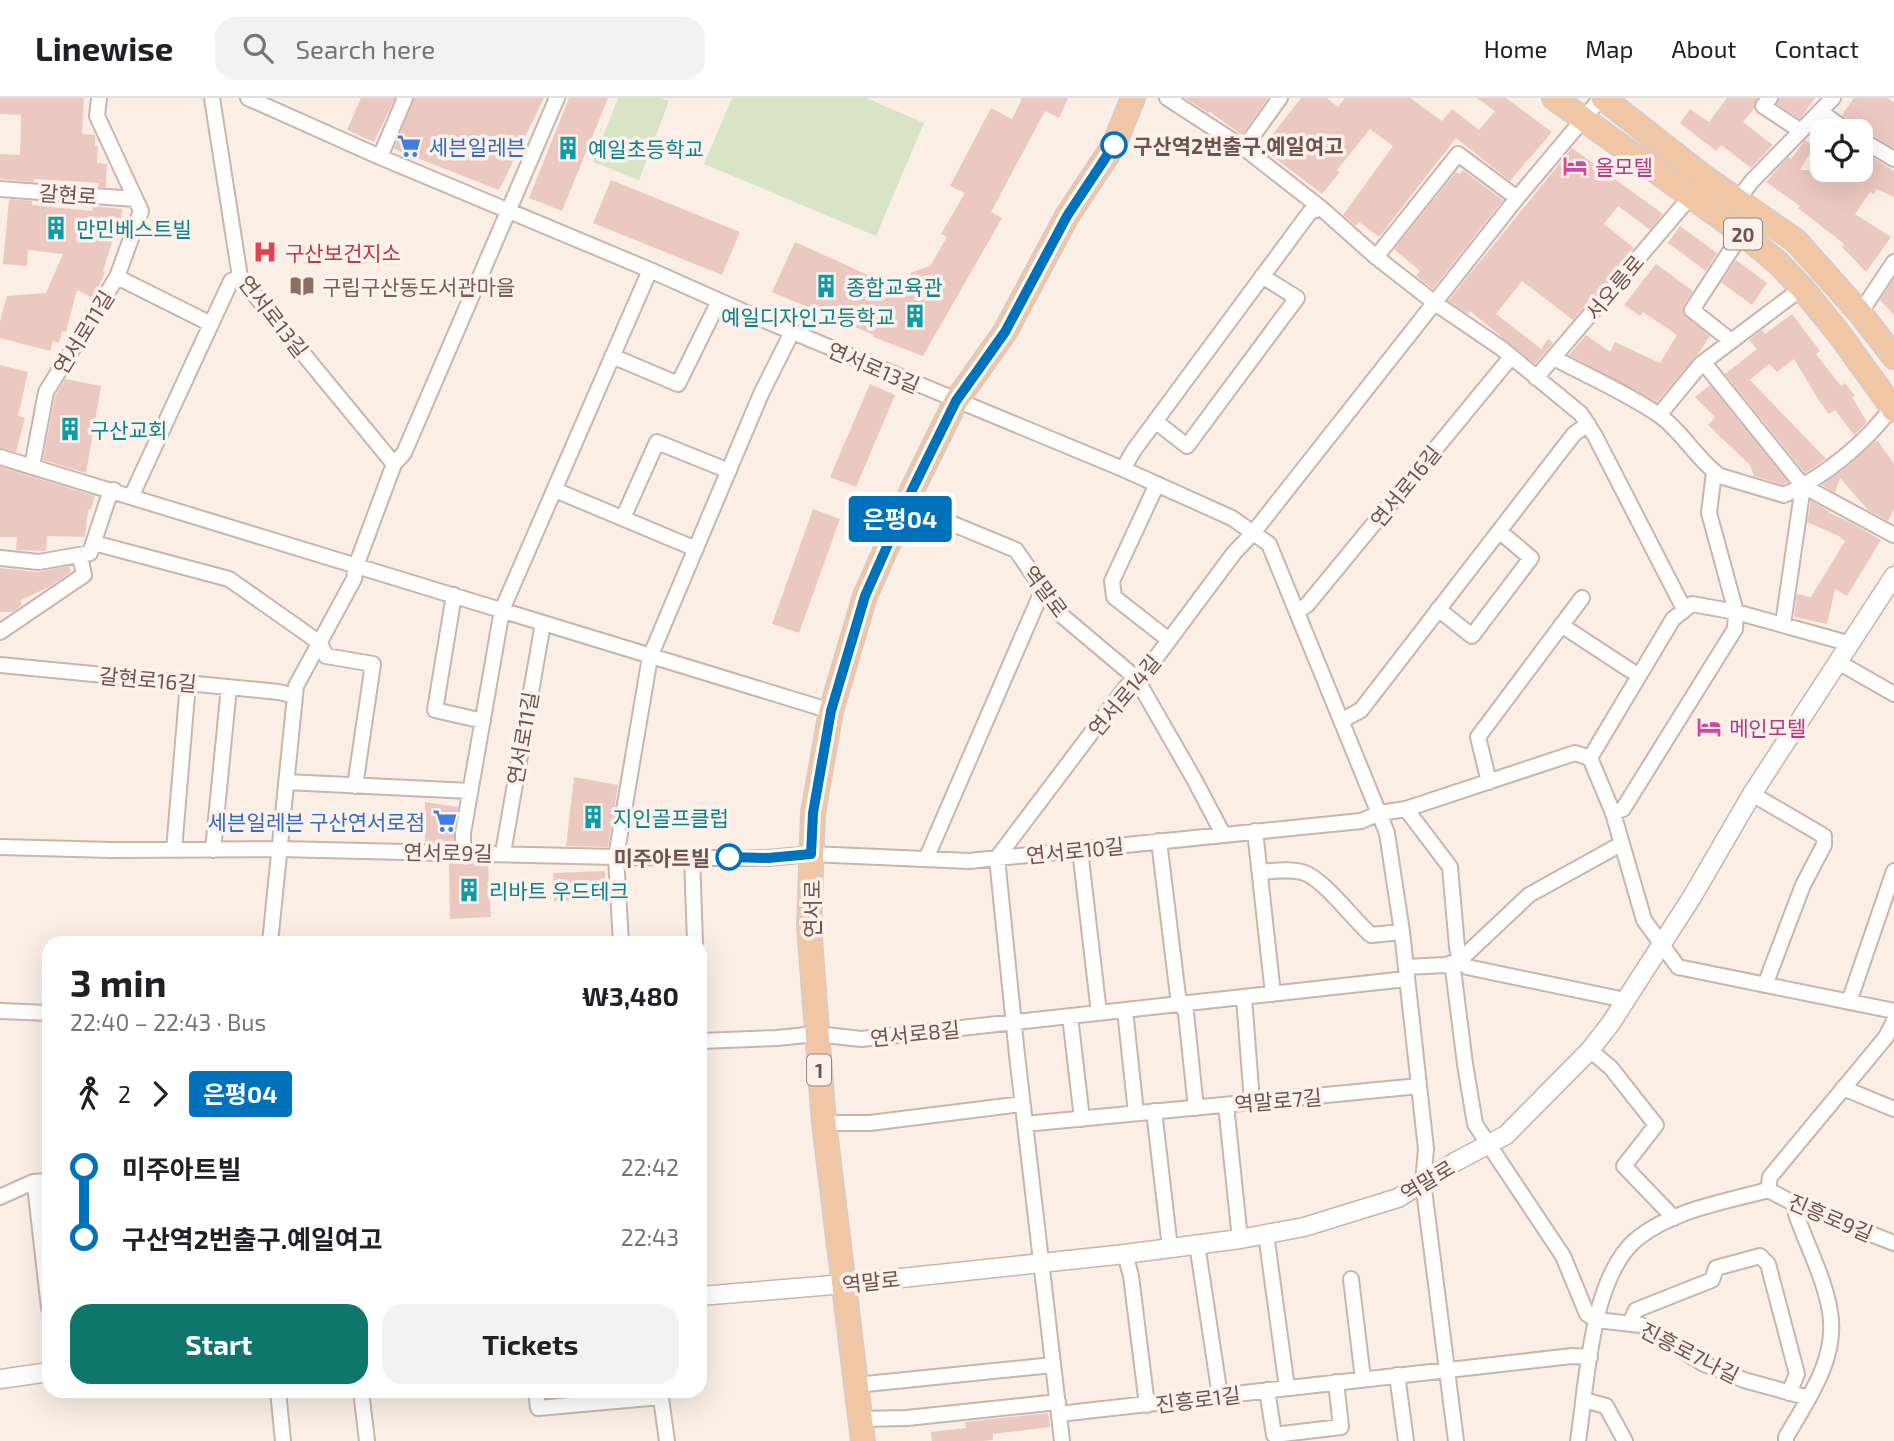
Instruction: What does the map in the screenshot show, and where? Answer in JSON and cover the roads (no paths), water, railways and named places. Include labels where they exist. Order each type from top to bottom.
[{"type":"main road","name":"연서로","points":[[862,1430],[824,1124],[809,926],[813,813],[831,711],[865,596],[956,401],[1005,332],[1067,216],[1114,145],[1133,98]]},
{"type":"main road","name":"20","points":[[1554,98],[1742,233],[1779,263],[1840,335],[1893,408]]},
{"type":"main road","name":"20","points":[[1602,98],[1704,177],[1796,241],[1860,313],[1894,357]]},
{"type":"street","points":[[99,98],[97,116],[135,199]]},
{"type":"street","name":"연서로13길","points":[[212,98],[240,277],[394,464]]},
{"type":"street","name":"연서로13길","points":[[248,98],[380,157],[956,401]]},
{"type":"street","points":[[380,157],[405,98]]},
{"type":"street","points":[[271,936],[296,685],[354,579],[356,566],[394,464],[404,453],[557,98]]},
{"type":"street","points":[[1167,98],[1244,148],[1321,208],[1376,257],[1511,357],[1581,414],[1684,609]]},
{"type":"street","points":[[1244,148],[1280,98]]},
{"type":"street","points":[[1253,533],[1517,198],[1602,98]]},
{"type":"street","points":[[1738,199],[1752,181],[1833,98]]},
{"type":"street","points":[[1767,102],[1801,131]]},
{"type":"street","points":[[1820,111],[1831,119]]},
{"type":"street","points":[[1873,147],[1894,159]]},
{"type":"street","points":[[1376,257],[1458,154],[1517,198]]},
{"type":"street","name":"갈현로","points":[[0,189],[135,199]]},
{"type":"street","name":"서오릉로","points":[[1536,378],[1691,196]]},
{"type":"street","name":"연서로11길","points":[[32,467],[46,392],[117,277],[141,211],[135,199]]},
{"type":"street","points":[[1123,469],[1155,421],[1310,212],[1321,208]]},
{"type":"street","points":[[1730,340],[1692,310],[1742,233]]},
{"type":"street","points":[[1860,313],[1894,262]]},
{"type":"street","points":[[502,610],[650,270]]},
{"type":"street","points":[[1155,421],[1187,446],[1297,298],[1262,276]]},
{"type":"street","points":[[117,277],[211,324]]},
{"type":"street","points":[[132,495],[231,281],[240,277]]},
{"type":"street","points":[[1659,415],[1695,366],[1802,288]]},
{"type":"street","points":[[612,356],[678,384],[719,301]]},
{"type":"street","points":[[621,936],[617,857],[650,657],[761,394],[792,332]]},
{"type":"street","name":"연서로16길","points":[[1297,612],[1307,605],[1511,357]]},
{"type":"street","points":[[1554,358],[1659,415],[1686,439],[1720,477],[1784,495],[1803,486],[1877,428],[1893,408]]},
{"type":"street","points":[[1695,366],[1803,486],[1894,535]]},
{"type":"street","points":[[956,401],[1123,469],[1232,518],[1269,544],[1387,833],[1402,932],[1426,1149],[1423,1182],[1456,1441]]},
{"type":"street","points":[[1341,721],[1361,710],[1574,434],[1588,424]]},
{"type":"street","points":[[623,519],[657,442],[729,471]]},
{"type":"street","points":[[0,457],[132,495],[831,711]]},
{"type":"street","points":[[1613,813],[1623,809],[1735,629],[1736,612],[1709,513],[1714,472]]},
{"type":"street","points":[[1157,484],[1112,582],[1114,597],[1169,640]]},
{"type":"street","points":[[1783,624],[1803,486]]},
{"type":"street","points":[[555,489],[696,549]]},
{"type":"street","points":[[0,558],[39,562],[90,553],[108,499],[114,490]]},
{"type":"street","name":"역말로","points":[[907,505],[1016,550],[1060,614],[1136,678]]},
{"type":"street","points":[[1438,609],[1472,636],[1531,558],[1499,531]]},
{"type":"street","name":"연서로14길","points":[[997,858],[1126,687],[1169,640],[1234,553],[1253,533]]},
{"type":"street","points":[[94,543],[229,579],[320,643],[326,656],[373,664],[355,786]]},
{"type":"street","points":[[0,632],[84,575],[80,556]]},
{"type":"street","name":"역말로","points":[[707,1295],[845,1284],[1125,1254],[1304,1227],[1398,1198],[1506,1135],[1590,1050],[1625,1000],[1692,897],[1752,794],[1894,576]]},
{"type":"street","points":[[926,859],[1043,589]]},
{"type":"street","name":"연서로11길","points":[[454,595],[435,710],[483,721]]},
{"type":"street","points":[[1489,782],[1478,737],[1582,598]]},
{"type":"street","points":[[1851,644],[1736,612],[1692,604],[1673,619],[1590,758],[1613,813],[1644,920],[1678,967],[1894,1011]]},
{"type":"street","name":"연서로11길","points":[[463,853],[463,833],[502,610]]},
{"type":"street","name":"연서로11길","points":[[503,853],[543,623]]},
{"type":"street","points":[[1561,625],[1639,676]]},
{"type":"street","points":[[1838,662],[1894,694]]},
{"type":"street","name":"갈현로16길","points":[[0,665],[279,692],[295,696]]},
{"type":"street","points":[[1136,678],[1223,834]]},
{"type":"street","points":[[174,850],[188,683]]},
{"type":"street","points":[[213,850],[229,687]]},
{"type":"street","name":"연서로10길","points":[[811,854],[969,861],[1361,821],[1380,813],[1406,809],[1575,753],[1590,758]]},
{"type":"street","points":[[286,782],[470,791]]},
{"type":"street","points":[[1752,794],[1824,836],[1824,845],[1802,885],[1765,985]]},
{"type":"street","points":[[1406,809],[1450,867],[1460,960],[1467,967],[1625,1000]]},
{"type":"street","points":[[1255,831],[1273,994]]},
{"type":"street","points":[[1159,841],[1178,996],[1186,1013],[1196,1108]]},
{"type":"street","points":[[1597,1320],[1587,1314],[1563,1256],[1475,1124],[1454,969],[1460,960],[1529,895],[1621,844]]},
{"type":"street","name":"연서로9길","points":[[0,847],[279,849],[617,857],[768,858],[811,854]]},
{"type":"street","points":[[1080,850],[1099,1013]]},
{"type":"street","points":[[692,856],[695,936]]},
{"type":"street","points":[[997,858],[1022,1104],[1062,1441]]},
{"type":"street","points":[[1260,872],[1289,870],[1306,873],[1330,891],[1371,935],[1402,932]]},
{"type":"street","points":[[1849,1002],[1894,871]]},
{"type":"street","points":[[1406,973],[1460,960]]},
{"type":"street","name":"연서로8길","points":[[707,1041],[817,1034],[861,1039],[1244,998],[1406,973]]},
{"type":"street","points":[[1244,998],[1252,1102]]},
{"type":"street","points":[[1025,1124],[1136,1113],[1125,1010]]},
{"type":"street","points":[[0,1011],[42,1013]]},
{"type":"street","points":[[1070,1016],[1082,1119]]},
{"type":"street","points":[[1578,1441],[1597,1320],[1605,1285],[1618,1262],[1637,1239],[1674,1218],[1768,1190],[1770,1177],[1886,1037],[1894,1021]]},
{"type":"street","points":[[1590,1050],[1611,1068],[1656,1125],[1624,1166],[1674,1218]]},
{"type":"street","name":"역말로7길","points":[[1136,1113],[1419,1086]]},
{"type":"street","points":[[1843,1088],[1894,1109]]},
{"type":"street","points":[[824,1124],[870,1123],[1022,1104]]},
{"type":"street","points":[[1226,1105],[1240,1238]]},
{"type":"street","points":[[1154,1111],[1170,1248]]},
{"type":"street","points":[[0,1197],[33,1182],[42,1181]]},
{"type":"street","points":[[33,1182],[42,1247]]},
{"type":"street","name":"진흥로9길","points":[[1768,1190],[1799,1206],[1894,1243]]},
{"type":"street","points":[[1786,1441],[1818,1383],[1830,1347],[1830,1313],[1796,1214],[1799,1206]]},
{"type":"street","points":[[1266,1234],[1287,1388]]},
{"type":"street","points":[[1197,1244],[1220,1396]]},
{"type":"street","points":[[1125,1254],[1131,1276],[1147,1405]]},
{"type":"street","name":"진흥로7나길","points":[[1630,1323],[1636,1310],[1712,1280],[1716,1268],[1760,1256],[1768,1264],[1797,1374],[1789,1393]]},
{"type":"street","points":[[1351,1279],[1363,1379]]},
{"type":"street","name":"진흥로7나길","points":[[1597,1320],[1641,1325],[1704,1364],[1744,1380],[1808,1398]]},
{"type":"street","name":"진흥로1길","points":[[1058,1408],[1147,1405],[1572,1356],[1590,1357]]},
{"type":"street","points":[[856,1385],[1053,1365]]},
{"type":"street","points":[[0,1379],[42,1373]]},
{"type":"street","points":[[1397,1376],[1406,1441]]},
{"type":"street","points":[[1267,1390],[1274,1435],[1341,1427],[1336,1382]]},
{"type":"street","points":[[279,1398],[283,1441]]},
{"type":"street","points":[[362,1398],[367,1441]]},
{"type":"street","points":[[537,1398],[538,1408],[626,1398]]},
{"type":"street","points":[[662,1398],[667,1441]]},
{"type":"street","points":[[1584,1400],[1606,1406],[1625,1441]]},
{"type":"street","name":"연서로","points":[[862,1430],[907,1418],[1058,1408]]},
{"type":"place","name":"구산역2번출구.예일여고","points":[[1114,145]]},
{"type":"place","name":"세븐일레븐","points":[[409,146]]},
{"type":"place","name":"예일초등학교","points":[[568,148]]},
{"type":"place","name":"올모텔","points":[[1575,166]]},
{"type":"place","name":"만민베스트빌","points":[[56,228]]},
{"type":"place","name":"구산보건지소","points":[[265,252]]},
{"type":"place","name":"구립구산동도서관마을","points":[[302,286]]},
{"type":"place","name":"종합교육관","points":[[826,286]]},
{"type":"place","name":"예일디자인고등학교","points":[[915,316]]},
{"type":"place","name":"구산교회","points":[[70,429]]},
{"type":"place","name":"메인모텔","points":[[1709,727]]},
{"type":"place","name":"지인골프클럽","points":[[593,817]]},
{"type":"place","name":"세븐일레븐 구산연서로점","points":[[445,821]]},
{"type":"place","name":"미주아트빌","points":[[729,857]]},
{"type":"place","name":"리바트 우드테크","points":[[469,890]]}]
